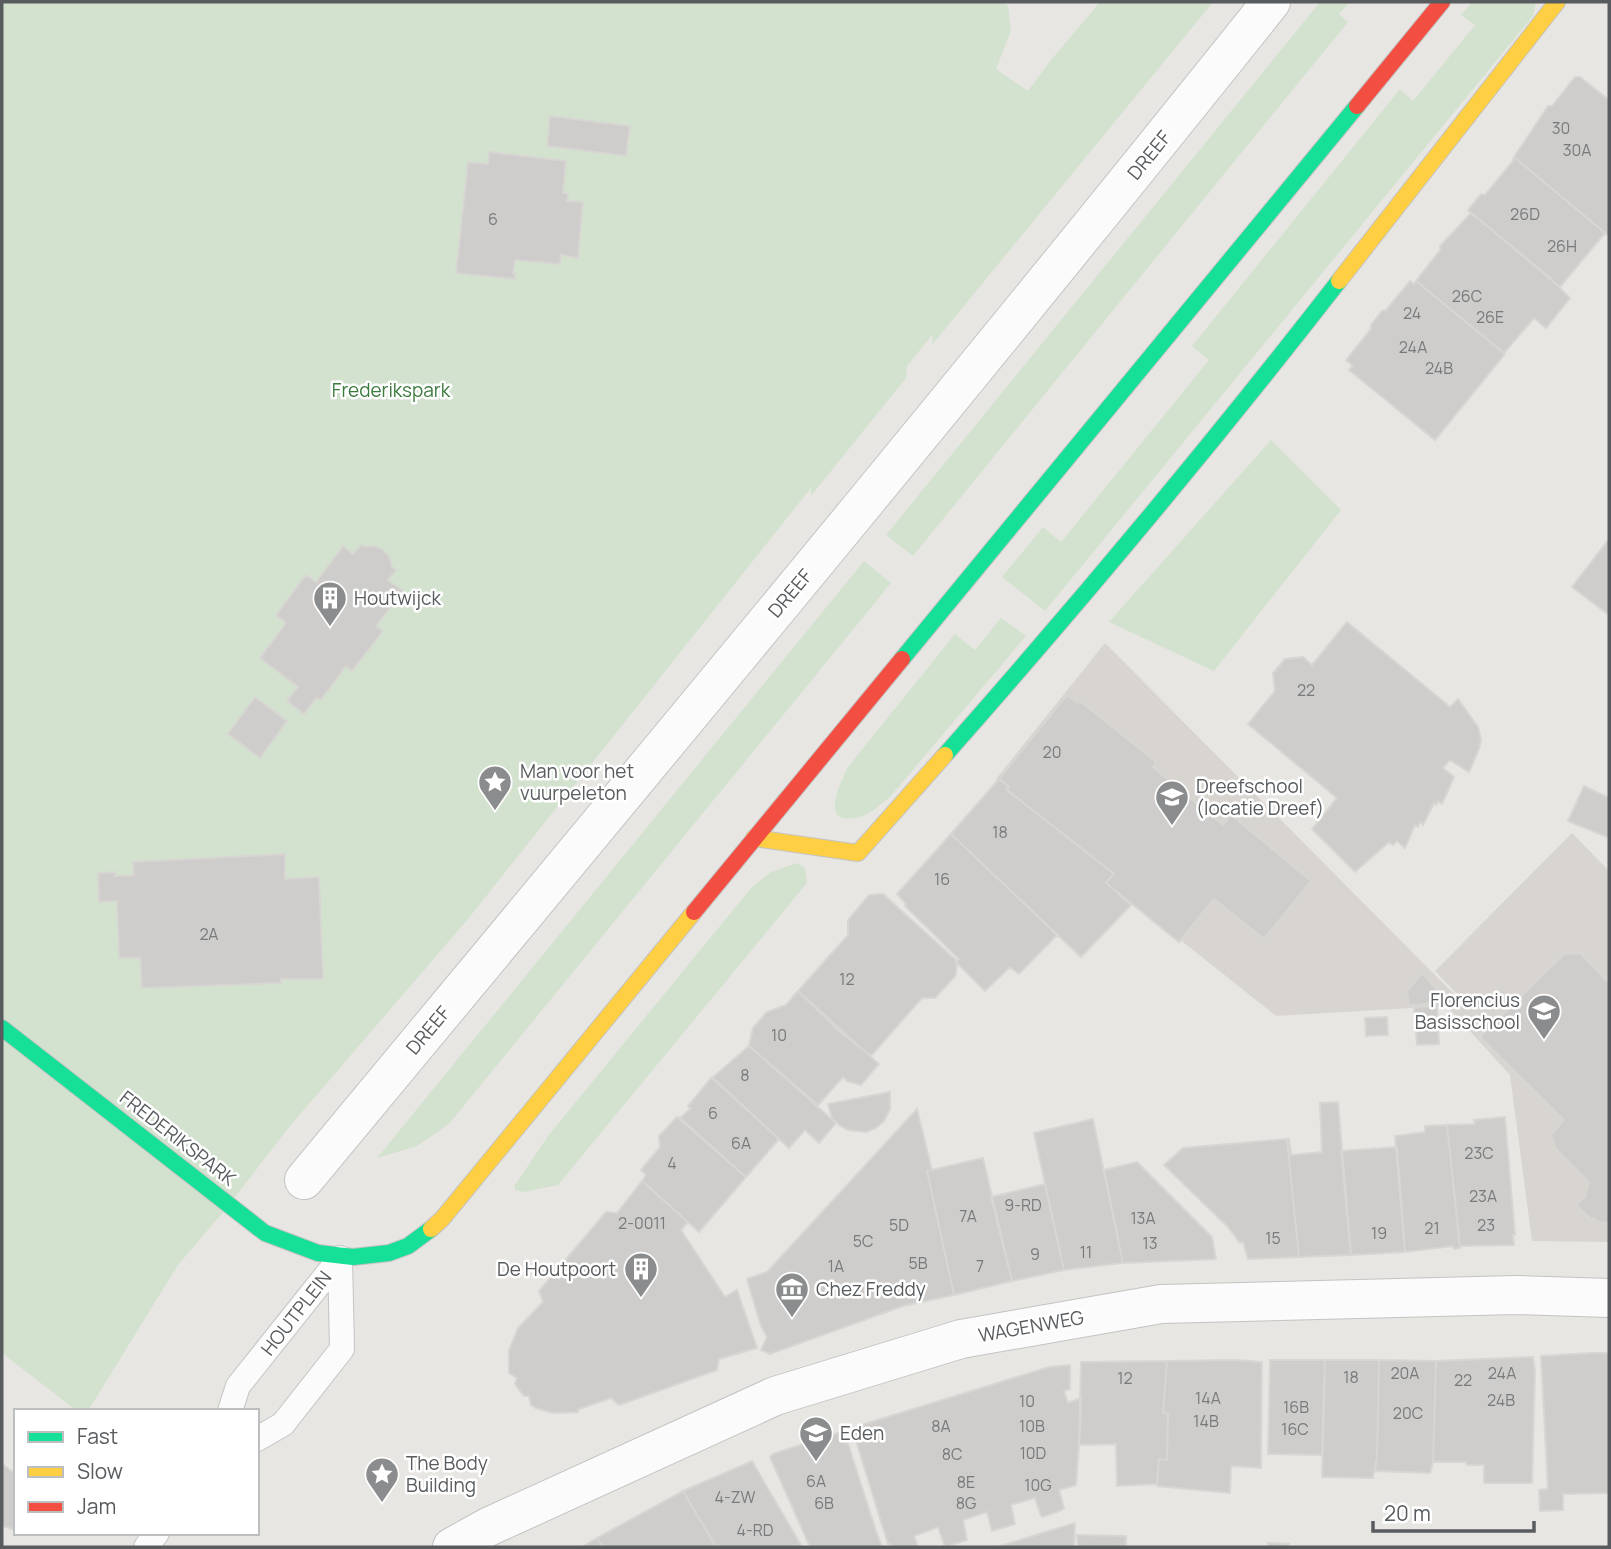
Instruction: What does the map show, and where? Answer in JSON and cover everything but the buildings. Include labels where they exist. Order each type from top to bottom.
[{"type":"street","name":"DREEF","points":[[304,1180],[925,430],[1271,2]]},
{"type":"street","points":[[340,1258],[375,1256],[410,1245],[442,1219],[1442,2]]},
{"type":"street","points":[[754,838],[858,853],[1076,606],[1245,402],[1557,2]]},
{"type":"street","name":"FREDERIKSPARK","points":[[2,1028],[265,1233],[301,1250],[340,1258]]},
{"type":"street","name":"WAGENWEG","points":[[452,1547],[488,1527],[775,1396],[961,1339],[1161,1304],[1503,1295],[1609,1298]]},
{"type":"lane","name":"HOUTPLEIN","points":[[231,1409],[238,1386],[340,1258]]},
{"type":"lane","name":"HOUTPLEIN","points":[[259,1438],[283,1423],[342,1349],[340,1258]]},
{"type":"shaded area","name":"Dreefschool (locatie Dreef)","points":[[1105,643],[1456,996],[1446,1006],[1276,1016],[1110,884],[1117,874],[996,779]]},
{"type":"shaded area","name":"Florencius Basisschool","points":[[1572,833],[1609,871],[1609,1242],[1532,1241],[1510,1075],[1447,1006],[1459,996],[1435,971]]},
{"type":"green space","name":"Frederikspark","points":[[2,2],[1002,2],[1008,6],[1011,31],[996,69],[1028,91],[1100,2],[1213,2],[932,345],[933,334],[907,366],[906,378],[811,496],[811,488],[468,919],[290,1126],[178,1265],[89,1409],[74,1409],[2,1353]]},
{"type":"green space","points":[[1320,2],[1350,2],[1339,14],[1348,22],[913,556],[886,535]]},
{"type":"green space","points":[[1472,2],[1536,2],[1533,16],[1045,611],[1002,577],[1043,527],[1061,542],[1209,360],[1192,346],[1400,89],[1413,101],[1475,25],[1461,15]]},
{"type":"green space","points":[[1271,440],[1341,510],[1214,671],[1109,622]]},
{"type":"green space","points":[[864,561],[891,583],[449,1124],[417,1146],[377,1158]]},
{"type":"green space","points":[[1001,618],[1026,636],[890,797],[863,816],[849,819],[840,817],[836,812],[836,795],[848,767],[955,634],[975,650]]},
{"type":"green space","points":[[797,863],[805,868],[807,883],[558,1185],[524,1192],[515,1190],[515,1185],[548,1136],[751,888],[771,872]]},
{"type":"traffic: fast","points":[[902,659],[1357,106]]},
{"type":"traffic: fast","points":[[945,755],[1146,521],[1339,281]]},
{"type":"traffic: fast","points":[[2,1028],[265,1233],[318,1253],[353,1257],[389,1253],[408,1246],[431,1229]]},
{"type":"traffic: slow","points":[[1339,281],[1557,2]]},
{"type":"traffic: slow","points":[[754,838],[858,853],[945,755]]},
{"type":"traffic: slow","points":[[431,1229],[694,912]]},
{"type":"traffic: jam","points":[[1357,106],[1442,2]]},
{"type":"traffic: jam","points":[[694,912],[902,659]]},
{"type":"place","name":"Houtwijck","points":[[330,628]]},
{"type":"place","name":"Man voor het vuurpeleton","points":[[495,812]]},
{"type":"place","name":"Dreefschool (locatie Dreef)","points":[[1172,827]]},
{"type":"place","name":"Florencius Basisschool","points":[[1544,1041]]},
{"type":"place","name":"De Houtpoort","points":[[641,1299]]},
{"type":"place","name":"Chez Freddy","points":[[792,1319]]},
{"type":"place","name":"Eden","points":[[816,1463]]},
{"type":"place","name":"The Body Building","points":[[382,1504]]}]
